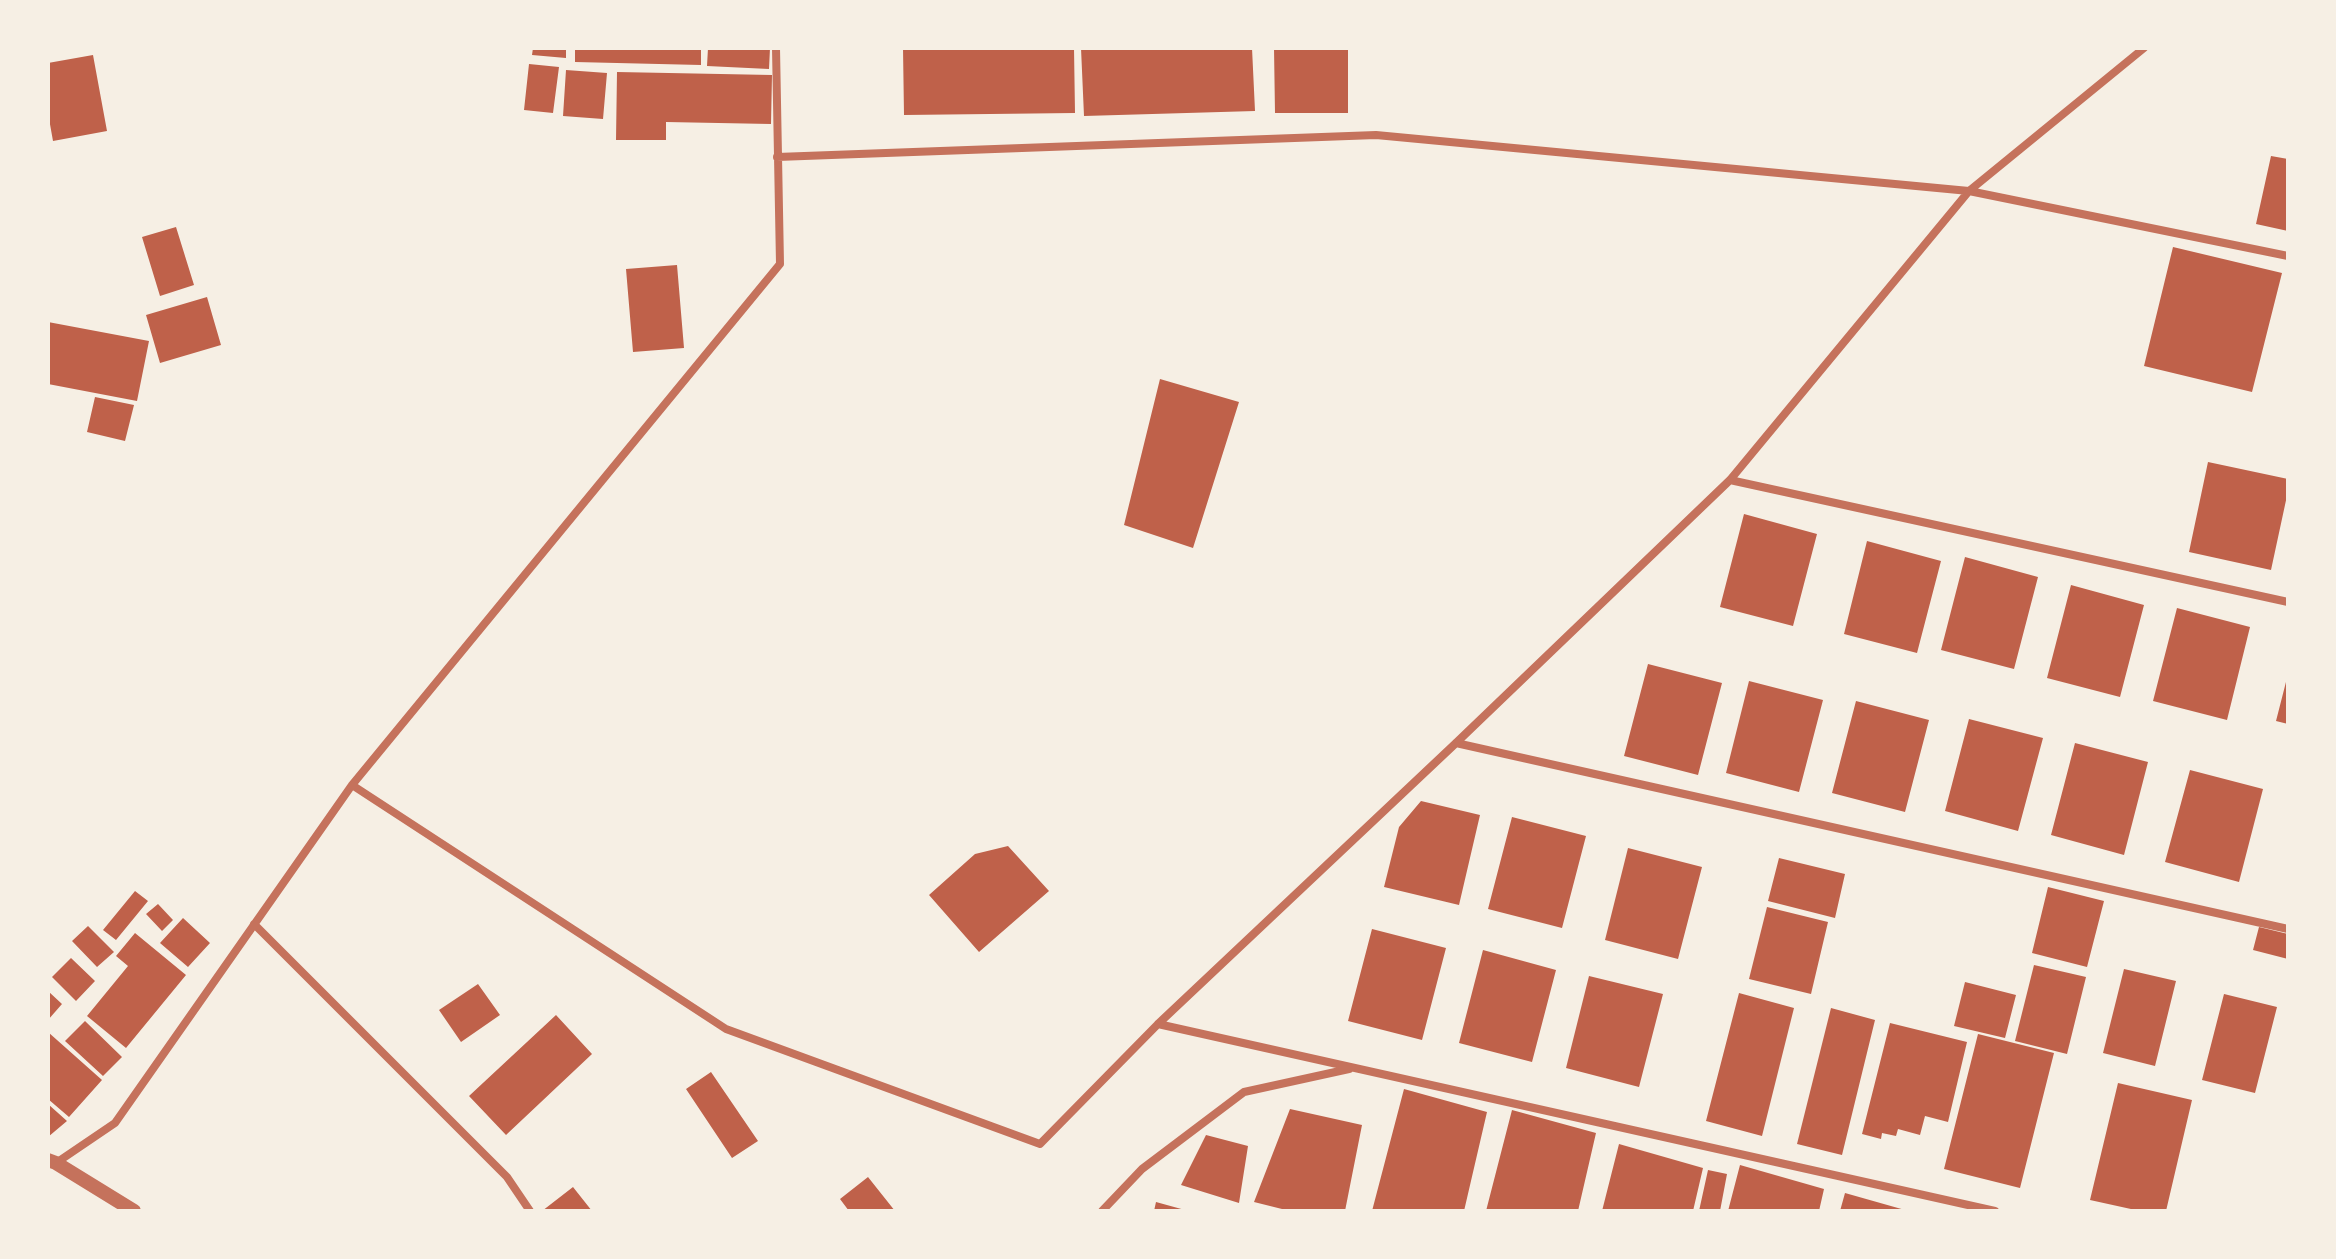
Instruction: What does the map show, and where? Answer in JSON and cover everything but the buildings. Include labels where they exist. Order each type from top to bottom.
[{"type":"street","points":[[134,1211],[52,1162],[115,1123],[352,785],[780,264],[776,48]]},
{"type":"street","points":[[352,785],[726,1029],[1040,1144],[1158,1024],[1730,480],[1969,191],[2144,48]]},
{"type":"street","points":[[777,157],[1376,135],[1969,191],[2288,256]]},
{"type":"street","points":[[1730,480],[2288,602]]},
{"type":"street","points":[[1456,743],[2288,929]]},
{"type":"street","points":[[254,924],[507,1177],[530,1211]]},
{"type":"street","points":[[1158,1024],[1995,1211]]},
{"type":"street","points":[[1102,1211],[1142,1169],[1244,1092],[1354,1068]]}]
